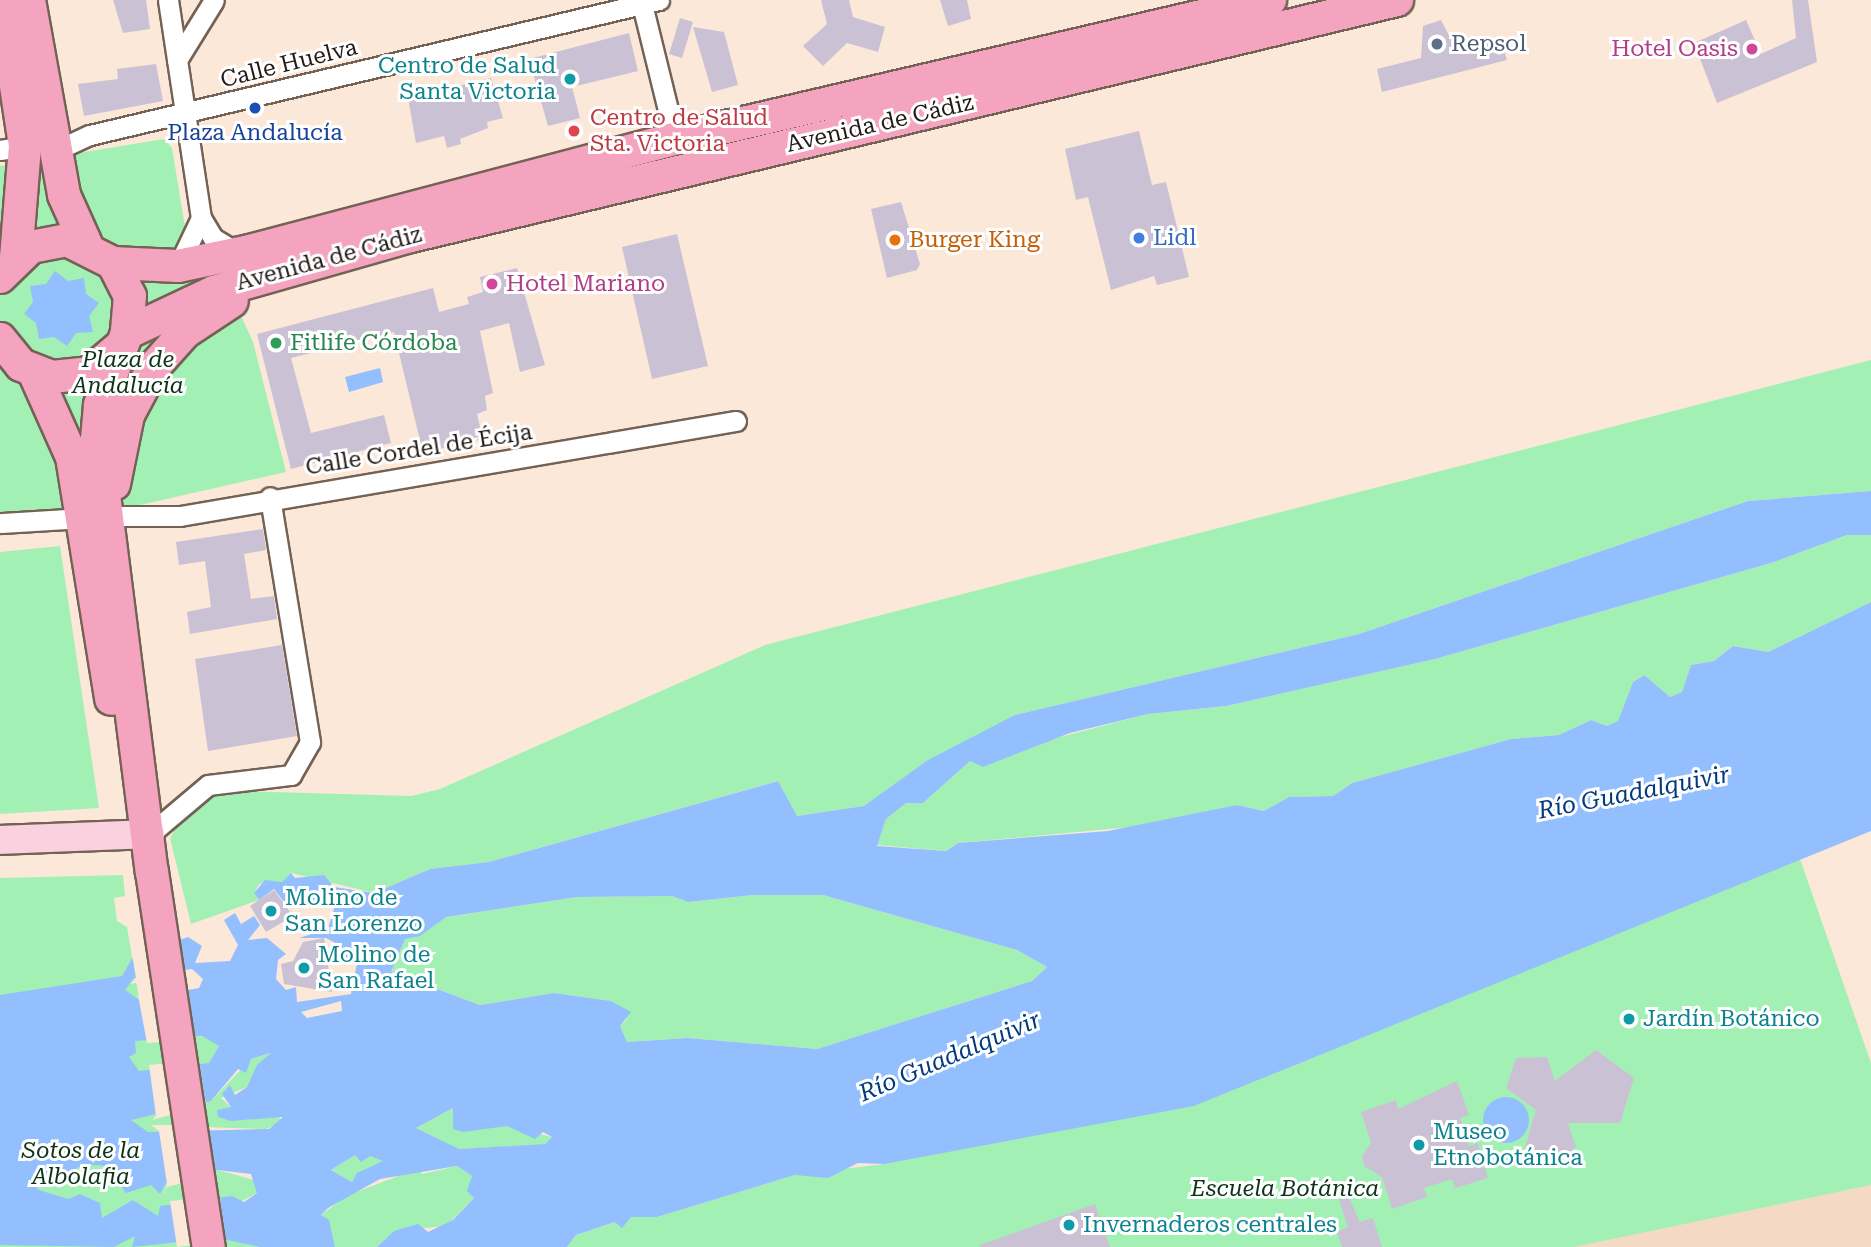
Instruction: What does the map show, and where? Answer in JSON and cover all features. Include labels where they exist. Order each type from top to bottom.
[{"type":"main road","points":[[3,0],[27,150],[64,195],[86,244]]},
{"type":"main road","points":[[8,267],[27,150],[29,0]]},
{"type":"main road","name":"Avenida de Cádiz","points":[[113,263],[178,266],[238,253],[679,138],[1270,0]]},
{"type":"main road","name":"Avenida de Cádiz","points":[[122,341],[214,292],[349,254],[1397,0]]},
{"type":"main road","points":[[8,267],[49,241],[86,244],[113,263],[130,296],[122,341],[97,421],[95,517],[141,835],[194,1247]]},
{"type":"main road","points":[[95,517],[128,415],[167,349],[228,303],[349,254]]},
{"type":"main road","points":[[11,355],[71,378],[103,364],[122,341]]},
{"type":"main road","points":[[11,355],[65,431],[95,517]]},
{"type":"main road","points":[[0,840],[141,835]]},
{"type":"main road","points":[[145,873],[209,1247]]},
{"type":"street","points":[[168,0],[201,218],[213,238],[238,253]]},
{"type":"street","points":[[177,60],[214,0]]},
{"type":"street","name":"Calle Huelva","points":[[27,150],[185,115],[647,2]]},
{"type":"street","points":[[647,2],[679,138],[712,164]]},
{"type":"street","points":[[178,266],[201,218]]},
{"type":"street","name":"Calle Cordel de Écija","points":[[0,523],[95,517],[180,516],[270,497],[736,421]]},
{"type":"street","points":[[141,835],[208,785],[291,775],[310,742],[270,497]]},
{"type":"shaded area","points":[[1871,1185],[1871,1247],[1574,1247],[1656,1227]]},
{"type":"green space","name":"Plaza de Andalucía","points":[[164,139],[172,148],[185,227],[217,274],[239,268],[232,296],[253,342],[286,472],[140,505],[0,519],[0,166]]},
{"type":"green space","points":[[1871,360],[1871,491],[1748,501],[1359,634],[1015,715],[864,806],[797,816],[777,781],[489,862],[430,869],[374,893],[291,873],[282,883],[259,884],[254,893],[259,900],[191,924],[170,838],[199,790],[411,796],[440,789],[765,645]]},
{"type":"green space","points":[[1847,535],[1871,535],[1871,602],[1768,652],[1733,646],[1714,661],[1691,665],[1682,692],[1670,697],[1643,675],[1633,682],[1618,722],[1607,726],[1591,720],[1559,735],[1511,739],[1352,783],[1333,796],[1289,797],[1264,811],[1237,805],[1174,823],[958,843],[946,851],[877,845],[886,819],[906,803],[923,803],[970,761],[1148,714],[1226,706],[1435,659],[1771,563]]},
{"type":"green space","points":[[60,546],[99,808],[0,814],[0,552]]},
{"type":"green space","name":"Jardín Botánico","points":[[1799,856],[1871,1063],[1871,1185],[1574,1247],[567,1247],[576,1235],[631,1217],[657,1217],[795,1175],[884,1164],[1506,975]]},
{"type":"green space","name":"Sotos de la Albolafia","points":[[123,875],[125,896],[114,898],[117,921],[127,927],[146,1039],[211,1036],[220,1046],[186,1102],[211,1101],[251,1059],[272,1053],[247,1087],[221,1098],[245,1120],[278,1114],[281,1122],[266,1129],[202,1127],[200,1178],[218,1170],[258,1181],[257,1193],[240,1202],[217,1238],[260,1247],[0,1247],[0,878]]},
{"type":"green space","points":[[753,895],[823,895],[1017,950],[1047,967],[1032,981],[817,1049],[688,1038],[627,1042],[620,1026],[627,1019],[611,1001],[554,993],[480,1005],[391,972],[405,939],[446,917],[577,897],[672,896],[688,902]]},
{"type":"green space","points":[[453,1108],[472,1127],[507,1126],[552,1137],[545,1145],[458,1149],[416,1128]]},
{"type":"green space","points":[[355,1155],[380,1157],[383,1161],[352,1182],[331,1170]]},
{"type":"green space","points":[[457,1166],[472,1176],[468,1191],[474,1198],[446,1226],[394,1231],[377,1247],[335,1247],[329,1239],[321,1215],[348,1195],[420,1168],[422,1174]]},
{"type":"water","points":[[55,271],[68,281],[84,278],[86,294],[99,303],[89,316],[93,332],[76,333],[67,346],[54,337],[39,339],[36,323],[24,314],[33,302],[30,286],[46,284]]},
{"type":"water","points":[[380,368],[383,382],[349,392],[345,377]]},
{"type":"water","name":"Río Guadalquivir","points":[[1871,491],[1871,535],[1847,535],[1771,563],[1435,659],[1226,706],[1148,714],[1070,733],[983,767],[970,761],[923,803],[906,803],[886,819],[877,846],[946,851],[958,843],[1108,831],[1237,805],[1264,811],[1289,797],[1333,796],[1352,783],[1511,739],[1559,735],[1591,720],[1607,726],[1618,721],[1633,682],[1644,675],[1670,697],[1682,692],[1691,665],[1714,661],[1733,646],[1768,652],[1871,602],[1871,831],[1194,1106],[884,1164],[858,1163],[828,1178],[795,1175],[657,1217],[631,1217],[622,1228],[615,1222],[576,1235],[567,1247],[377,1247],[394,1231],[418,1224],[428,1232],[453,1220],[474,1198],[467,1191],[472,1176],[457,1166],[380,1179],[328,1208],[321,1215],[329,1220],[335,1247],[260,1247],[217,1238],[132,1247],[135,1236],[114,1247],[0,1245],[0,995],[122,976],[133,957],[188,937],[202,946],[195,963],[230,961],[238,945],[224,920],[235,913],[241,924],[254,916],[260,925],[248,940],[267,938],[286,954],[278,960],[276,979],[286,990],[296,987],[297,1002],[351,994],[358,958],[341,959],[339,945],[326,938],[299,938],[328,929],[336,902],[323,897],[309,905],[294,901],[287,906],[274,889],[259,900],[254,893],[265,880],[282,882],[291,873],[295,878],[324,875],[334,887],[374,893],[430,869],[489,862],[778,781],[797,816],[864,806],[928,760],[1015,715],[1359,634],[1748,501]],"holes":[[[753,895],[823,895],[1017,950],[1047,967],[1032,981],[817,1049],[688,1038],[627,1042],[620,1026],[631,1012],[611,1001],[554,993],[480,1005],[391,972],[405,939],[420,936],[446,917],[577,897],[672,896],[688,902]],[[192,969],[203,979],[199,988],[138,999],[125,990],[134,978]],[[341,1001],[342,1011],[307,1018],[301,1012]],[[202,1036],[219,1046],[209,1063],[139,1071],[129,1057],[136,1053],[135,1041]],[[271,1053],[257,1065],[247,1087],[235,1095],[230,1085],[222,1094],[231,1107],[217,1110],[218,1117],[231,1121],[283,1117],[269,1129],[148,1132],[131,1120],[211,1101],[238,1069],[246,1073],[251,1059]],[[453,1108],[453,1129],[463,1132],[507,1126],[535,1139],[543,1132],[552,1137],[545,1144],[459,1149],[416,1128]],[[355,1155],[361,1162],[370,1156],[383,1161],[357,1173],[352,1182],[331,1170]],[[83,1164],[106,1166],[126,1193],[151,1185],[160,1194],[166,1183],[218,1170],[251,1174],[257,1193],[244,1202],[232,1196],[160,1206],[158,1216],[133,1200],[102,1218],[100,1203],[80,1194],[68,1199],[39,1190],[32,1181],[44,1175],[58,1181]]]},
{"type":"water","points":[[1506,1097],[1522,1104],[1529,1120],[1522,1136],[1506,1143],[1490,1136],[1483,1120],[1490,1104]]},
{"type":"pier","points":[[180,937],[185,972],[191,973],[130,984],[136,978],[132,954]]},
{"type":"pier","points":[[188,987],[195,1040],[147,1043],[138,995]]},
{"type":"pier","points":[[199,1060],[206,1105],[152,1120],[156,1116],[149,1065]]},
{"type":"pier","points":[[151,1125],[208,1125],[216,1174],[167,1187],[163,1196],[167,1184],[159,1131]]},
{"type":"pier","points":[[220,1197],[226,1241],[177,1247],[170,1201]]},
{"type":"building","points":[[113,0],[146,0],[150,29],[123,33]]},
{"type":"building","points":[[821,0],[849,0],[853,17],[885,27],[878,52],[847,43],[823,66],[803,46],[827,24]]},
{"type":"building","points":[[940,0],[967,0],[971,19],[948,26]]},
{"type":"building","points":[[1792,0],[1808,0],[1817,62],[1717,103],[1694,43],[1746,20],[1761,54],[1796,38]]},
{"type":"building","points":[[680,18],[693,22],[682,58],[669,54]]},
{"type":"building","points":[[1441,20],[1456,49],[1500,38],[1507,60],[1382,92],[1377,69],[1421,58],[1423,26]]},
{"type":"building","points":[[693,27],[724,32],[738,85],[712,92]]},
{"type":"building","name":"Centro de Salud Santa Victoria","points":[[629,33],[638,71],[572,87],[580,118],[548,126],[529,59]]},
{"type":"building","points":[[156,64],[163,101],[84,116],[78,84],[118,79],[117,69]]},
{"type":"building","points":[[491,78],[503,118],[487,122],[488,128],[460,139],[461,144],[447,148],[444,136],[416,143],[408,98]]},
{"type":"building","name":"Lidl","points":[[1139,131],[1152,185],[1166,182],[1189,277],[1157,285],[1154,276],[1111,290],[1088,197],[1076,200],[1065,149]]},
{"type":"building","name":"Burger King","points":[[901,202],[920,264],[917,270],[887,278],[871,209]]},
{"type":"building","points":[[677,234],[708,366],[652,379],[622,247]]},
{"type":"building","points":[[517,268],[545,365],[520,372],[509,323],[480,331],[493,393],[485,396],[487,410],[477,414],[483,439],[423,453],[394,332],[291,358],[311,433],[384,415],[391,443],[291,469],[257,334],[433,288],[439,312],[469,304],[467,297],[483,292],[480,277]]},
{"type":"building","points":[[263,529],[266,550],[244,554],[251,599],[274,596],[277,619],[190,634],[187,612],[211,607],[205,561],[179,565],[176,542]]},
{"type":"building","points":[[282,645],[297,736],[208,751],[195,659]]},
{"type":"building","name":"Molino de San Lorenzo","points":[[274,890],[293,916],[266,932],[250,906]]},
{"type":"building","name":"Molino de San Rafael","points":[[324,938],[332,992],[284,984],[281,964],[293,961],[303,942]]},
{"type":"building","points":[[1596,1050],[1634,1078],[1620,1123],[1568,1123],[1576,1147],[1551,1165],[1525,1147],[1536,1110],[1506,1088],[1516,1058],[1547,1057],[1555,1081]]},
{"type":"building","name":"Museo Etnobotánica","points":[[1457,1081],[1469,1115],[1460,1118],[1469,1146],[1478,1143],[1488,1178],[1455,1188],[1452,1179],[1424,1188],[1427,1197],[1392,1209],[1382,1177],[1364,1166],[1362,1156],[1371,1143],[1361,1112],[1396,1100],[1398,1109]]},
{"type":"building","points":[[1348,1196],[1360,1222],[1373,1218],[1382,1247],[1342,1247],[1337,1232],[1348,1227],[1339,1200]]},
{"type":"building","name":"Invernaderos centrales","points":[[1095,1204],[1110,1247],[980,1247],[980,1245]]},
{"type":"place","name":"Repsol","points":[[1437,44]]},
{"type":"place","name":"Hotel Oasis","points":[[1752,49]]},
{"type":"place","name":"Centro de Salud Santa Victoria","points":[[570,79]]},
{"type":"place","name":"Plaza Andalucía","points":[[255,108]]},
{"type":"place","name":"Centro de Salud Sta. Victoria","points":[[574,131]]},
{"type":"place","name":"Lidl","points":[[1139,238]]},
{"type":"place","name":"Burger King","points":[[895,240]]},
{"type":"place","name":"Hotel Mariano","points":[[492,284]]},
{"type":"place","name":"Fitlife Córdoba","points":[[276,343]]},
{"type":"place","name":"Molino de San Lorenzo","points":[[271,911]]},
{"type":"place","name":"Molino de San Rafael","points":[[304,968]]},
{"type":"place","name":"Jardín Botánico","points":[[1629,1019]]},
{"type":"place","name":"Museo Etnobotánica","points":[[1419,1145]]},
{"type":"place","name":"Invernaderos centrales","points":[[1069,1225]]},
{"type":"park label","name":"Escuela Botánica","points":[[1285,1189]]}]
